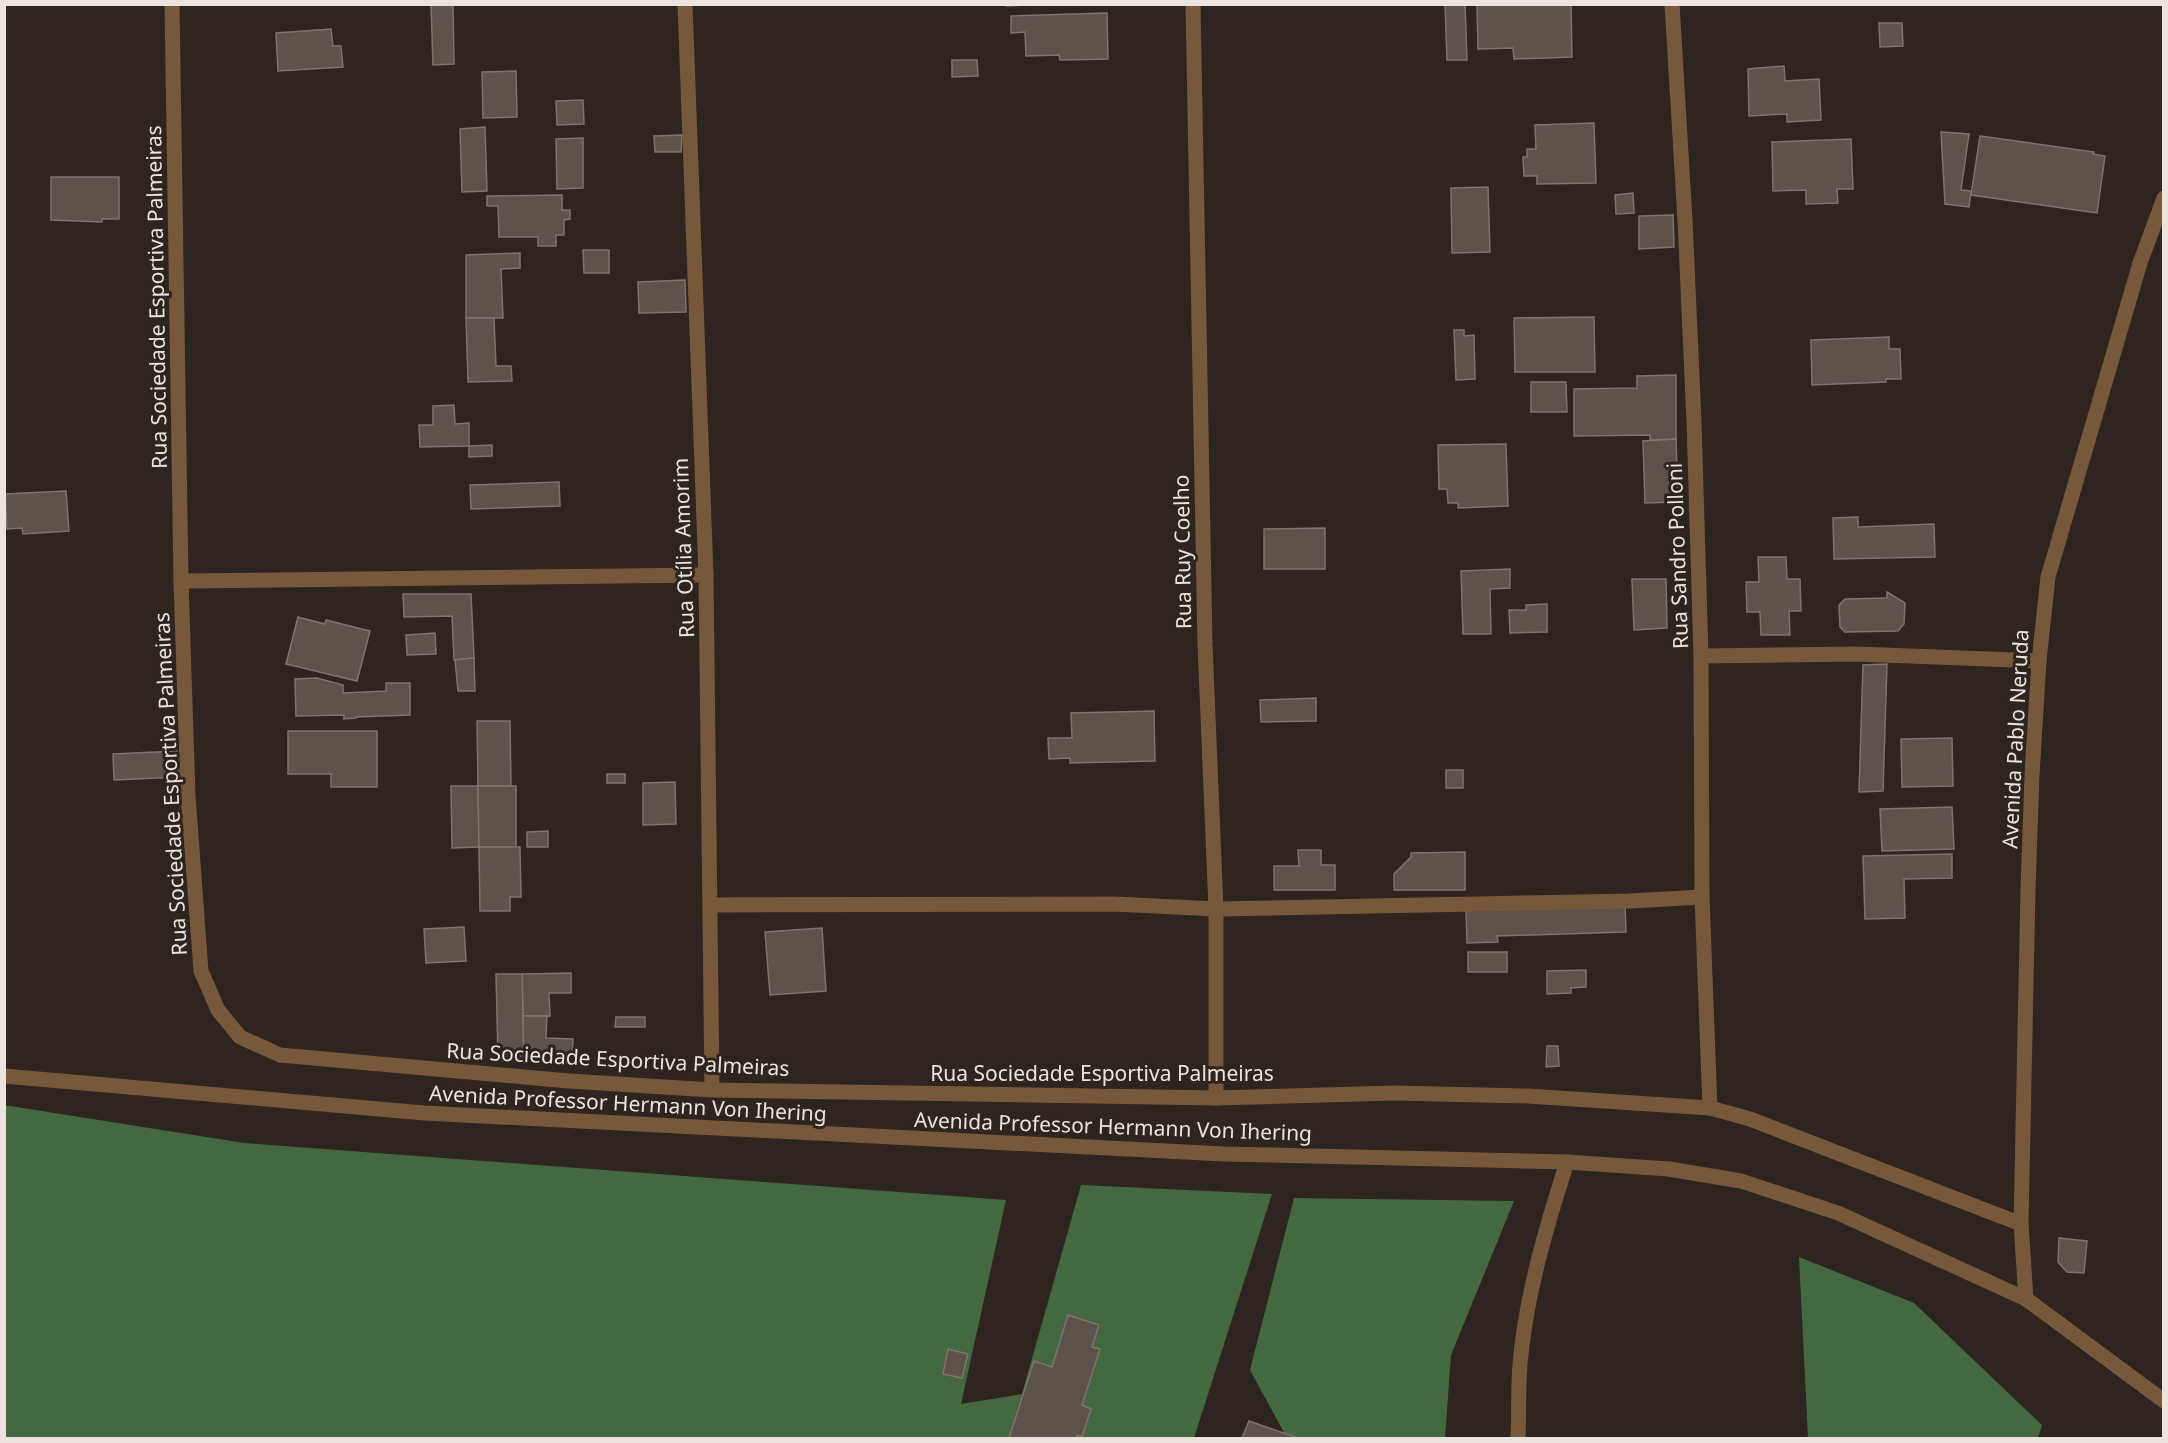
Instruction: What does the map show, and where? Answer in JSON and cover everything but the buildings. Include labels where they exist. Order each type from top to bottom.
[{"type":"street","name":"Rua Sociedade Esportiva Palmeiras","points":[[172,4],[181,581],[188,796],[201,971],[218,1010],[240,1037],[280,1055],[569,1081],[712,1090],[1216,1098],[1394,1093],[1528,1096],[1710,1107],[1750,1119],[2021,1224]]},
{"type":"street","name":"Rua Otília Amorim","points":[[686,4],[706,575],[712,1090]]},
{"type":"street","name":"Rua Ruy Coelho","points":[[1193,4],[1204,633],[1216,909],[1216,1098]]},
{"type":"street","name":"Rua Sandro Polloni","points":[[1672,4],[1694,421],[1701,656],[1702,897],[1710,1107]]},
{"type":"street","name":"Avenida Pablo Neruda","points":[[2026,1299],[2021,1224],[2028,878],[2039,661],[2048,577],[2140,263],[2163,198]]},
{"type":"street","points":[[181,581],[706,575]]},
{"type":"street","points":[[1701,656],[1857,654],[2039,661]]},
{"type":"street","points":[[711,905],[1102,904],[1216,909],[1619,901],[1702,897]]},
{"type":"street","name":"Avenida Professor Hermann Von Ihering","points":[[4,1076],[424,1113],[531,1119],[1213,1154],[1567,1162],[1669,1169],[1741,1181],[1838,1213],[2026,1299],[2163,1401]]},
{"type":"street","points":[[1518,1438],[1520,1365],[1529,1304],[1542,1242],[1567,1162]]},
{"type":"green space","points":[[4,1105],[244,1143],[1006,1200],[961,1404],[1022,1394],[1081,1185],[1272,1194],[1194,1438],[5,1438]]},
{"type":"green space","points":[[1294,1198],[1514,1201],[1451,1355],[1445,1438],[1287,1438],[1250,1370]]},
{"type":"green space","points":[[1799,1257],[1914,1303],[2042,1425],[2038,1438],[1808,1438]]}]
